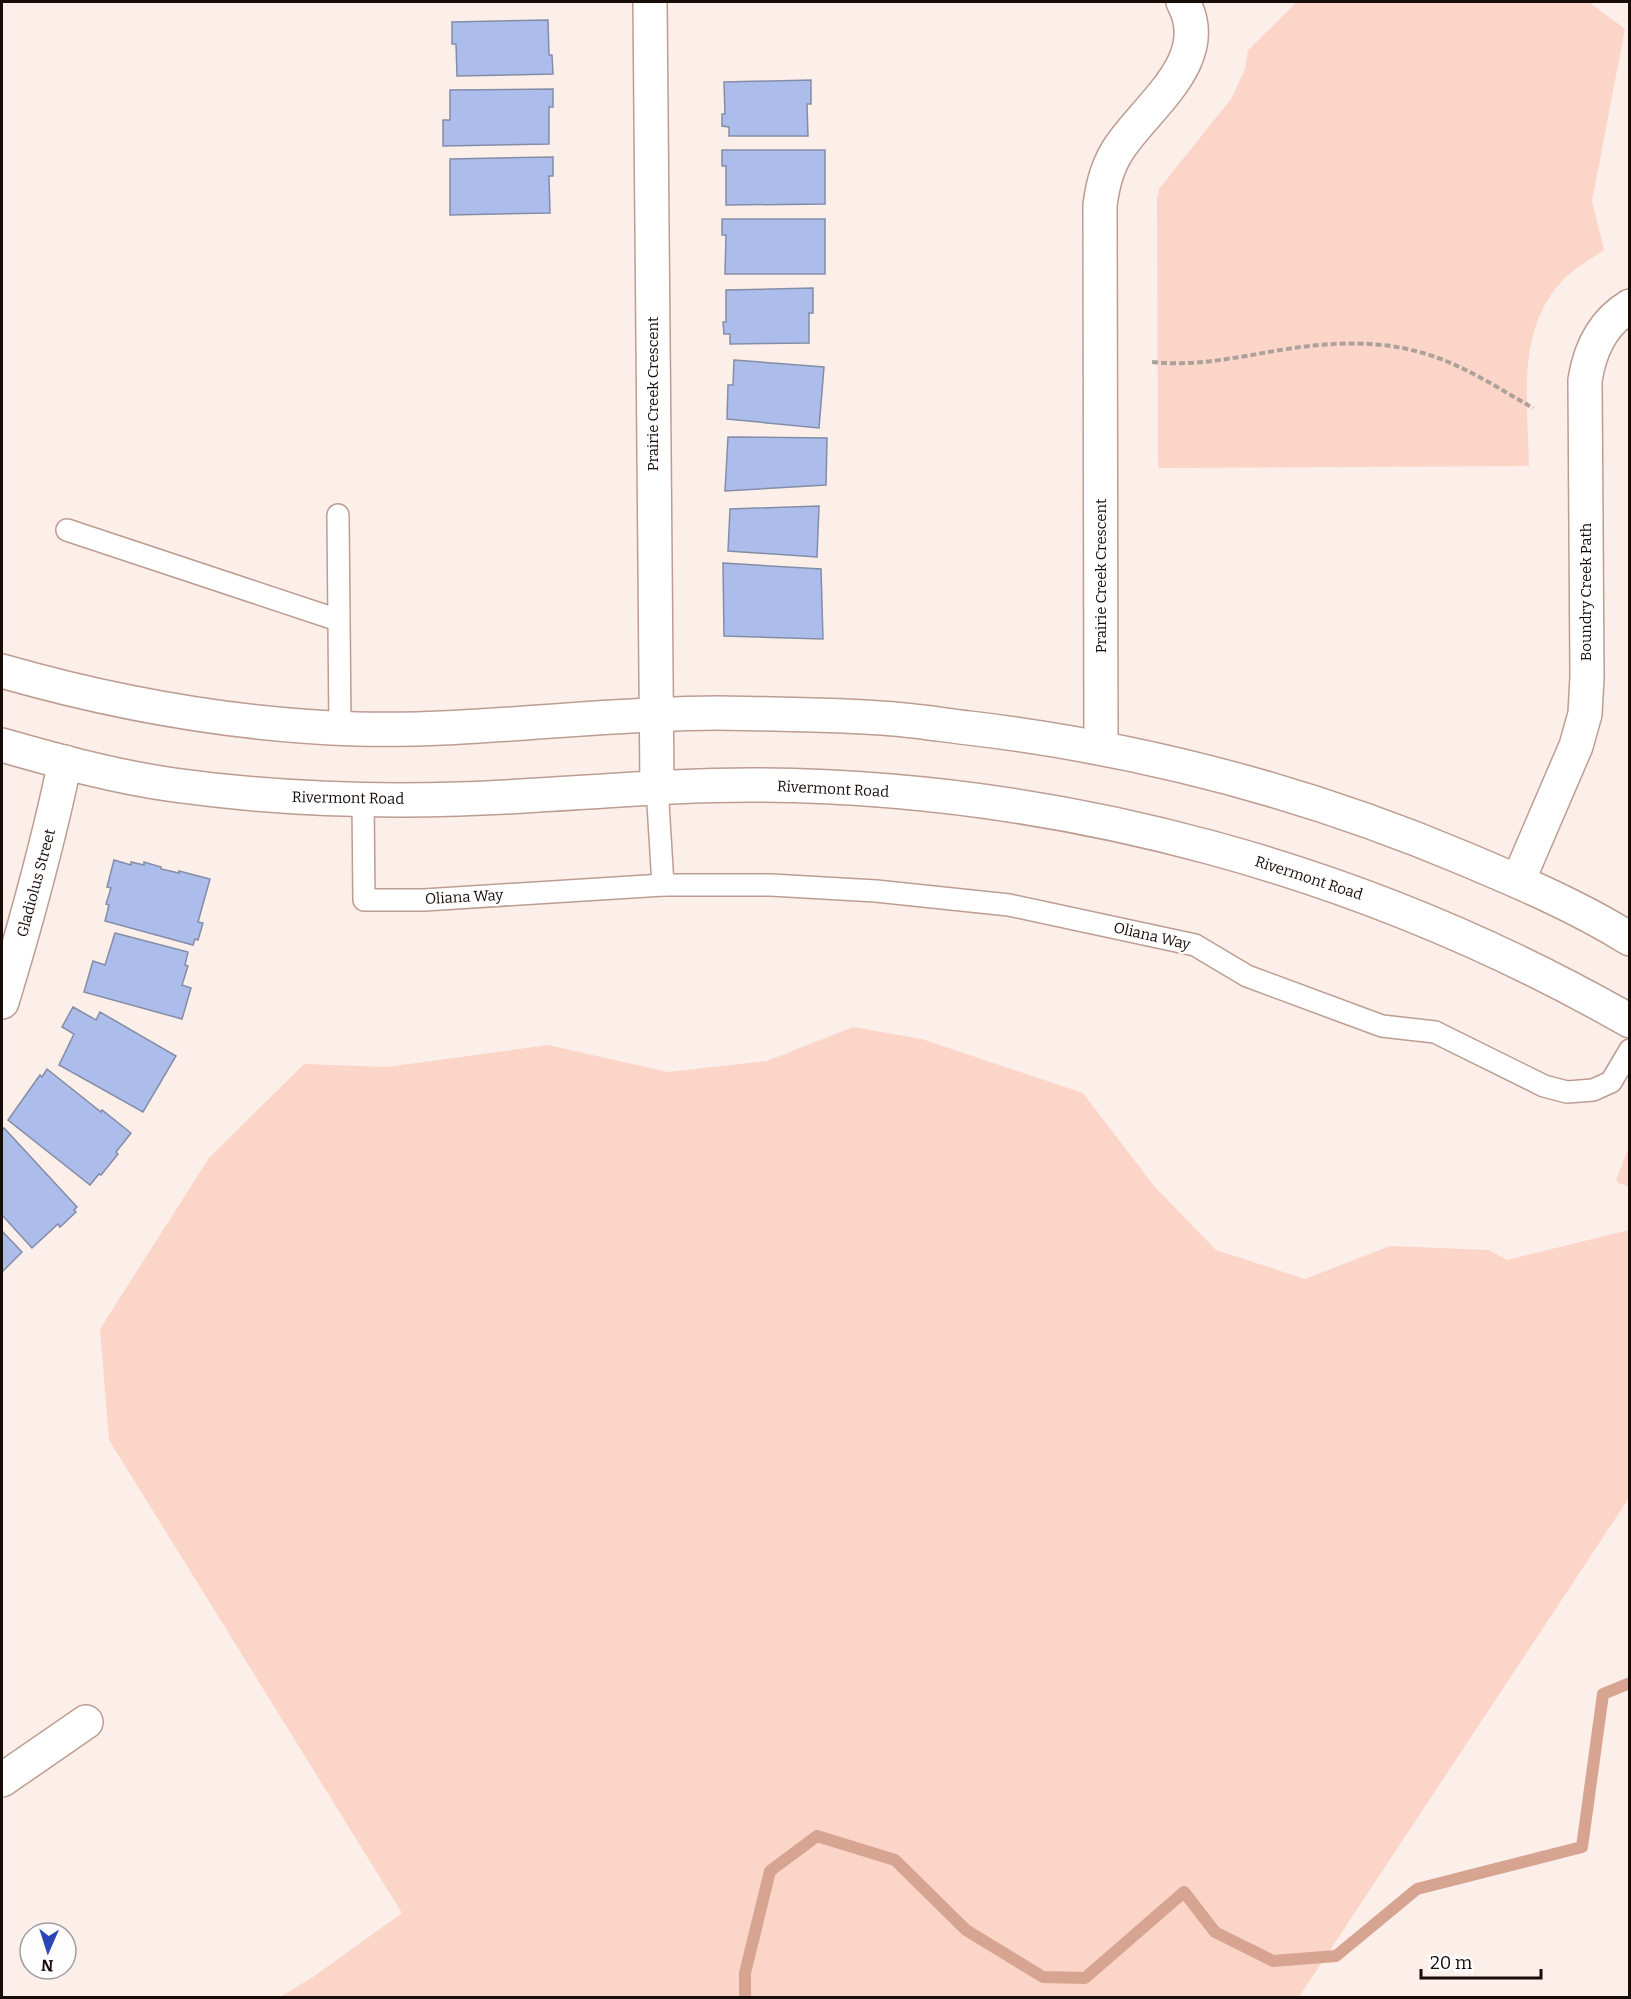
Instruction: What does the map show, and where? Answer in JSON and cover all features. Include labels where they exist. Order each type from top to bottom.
[{"type":"street","name":"Prairie Creek Crescent","points":[[650,2],[657,787]]},
{"type":"street","name":"Prairie Creek Crescent","points":[[1101,748],[1100,205],[1103,182],[1121,145],[1176,78],[1188,58],[1192,36],[1189,11],[1183,2]]},
{"type":"street","name":"Boundry Creek Path","points":[[1518,881],[1572,756],[1585,714],[1587,677],[1585,380],[1588,361],[1596,340],[1608,325],[1629,306]]},
{"type":"street","points":[[2,671],[65,689],[174,711],[244,720],[340,728],[458,726],[713,713],[837,715],[899,719],[1015,733],[1101,748],[1198,769],[1368,820],[1518,881],[1611,927],[1629,939]]},
{"type":"street","name":"Rivermont Road","points":[[2,745],[65,762],[172,785],[285,797],[363,800],[461,799],[657,787],[764,785],[884,791],[1013,805],[1135,828],[1254,860],[1367,897],[1427,921],[1531,968],[1629,1021]]},
{"type":"street","name":"Gladiolus Street","points":[[2,1002],[48,839],[65,762]]},
{"type":"street","points":[[2,1780],[86,1722]]},
{"type":"lane","points":[[338,515],[340,728]]},
{"type":"lane","points":[[67,530],[338,620]]},
{"type":"lane","points":[[657,787],[663,885]]},
{"type":"lane","name":"Oliana Way","points":[[363,800],[364,900],[423,900],[663,885],[771,885],[876,891],[1009,905],[1195,945],[1247,976],[1382,1026],[1435,1032],[1544,1086],[1567,1092],[1593,1090],[1611,1082],[1629,1050]]},
{"type":"path","points":[[1152,362],[1176,365],[1235,359],[1338,342],[1381,345],[1424,353],[1463,369],[1533,408]]},
{"type":"shaded area","points":[[1297,2],[1589,2],[1625,29],[1592,201],[1604,250],[1566,277],[1550,297],[1539,318],[1528,366],[1529,466],[1158,468],[1157,199],[1159,189],[1231,99],[1245,69],[1248,50]]},
{"type":"shaded area","points":[[853,1027],[922,1039],[1083,1093],[1154,1186],[1216,1250],[1305,1279],[1390,1246],[1489,1250],[1507,1260],[1629,1230],[1629,1498],[1299,1997],[280,1997],[313,1977],[402,1913],[109,1440],[100,1329],[209,1158],[304,1064],[387,1067],[548,1045],[668,1072],[767,1061]]},
{"type":"shaded area","points":[[1629,1147],[1629,1187],[1616,1180]]},
{"type":"building","points":[[548,20],[549,55],[552,55],[553,74],[457,76],[456,44],[452,44],[452,22]]},
{"type":"building","points":[[811,80],[811,104],[807,104],[808,136],[729,136],[729,127],[722,126],[722,114],[725,114],[724,82]]},
{"type":"building","points":[[553,89],[553,107],[549,107],[549,144],[443,146],[443,120],[450,120],[450,90]]},
{"type":"building","points":[[722,150],[825,150],[825,204],[726,205],[726,166],[722,166]]},
{"type":"building","points":[[553,157],[553,176],[549,176],[550,213],[450,215],[450,159]]},
{"type":"building","points":[[722,219],[825,219],[825,274],[725,274],[726,235],[722,235]]},
{"type":"building","points":[[813,288],[813,313],[809,313],[809,343],[730,344],[730,334],[724,334],[726,290]]},
{"type":"building","points":[[734,360],[824,367],[819,428],[727,419],[728,385],[733,385]]},
{"type":"building","points":[[728,437],[827,438],[826,485],[725,491]]},
{"type":"building","points":[[819,506],[817,557],[728,551],[730,509]]},
{"type":"building","points":[[723,563],[821,569],[823,639],[724,636]]},
{"type":"building","points":[[114,860],[131,865],[131,862],[144,865],[144,862],[161,867],[161,869],[210,879],[198,922],[203,923],[198,940],[195,939],[193,945],[105,921],[109,905],[106,904],[111,888],[107,887]]},
{"type":"building","points":[[115,933],[188,952],[185,965],[188,966],[182,985],[191,988],[182,1019],[84,992],[93,961],[105,965]]},
{"type":"building","points":[[73,1007],[96,1020],[100,1012],[176,1056],[143,1112],[59,1065],[74,1034],[62,1027]]},
{"type":"building","points":[[47,1069],[131,1133],[116,1152],[118,1154],[90,1185],[8,1120],[40,1075],[42,1077]]},
{"type":"building","points":[[4,1128],[77,1207],[74,1210],[76,1212],[60,1227],[58,1224],[32,1248],[2,1215],[2,1131]]},
{"type":"building","points":[[2,1231],[22,1252],[2,1272]]},
{"type":"waterway","points":[[745,1998],[745,1973],[770,1871],[817,1836],[895,1860],[966,1930],[1043,1977],[1085,1978],[1184,1892],[1215,1932],[1273,1961],[1336,1956],[1417,1889],[1582,1847],[1603,1694],[1630,1683]]}]
